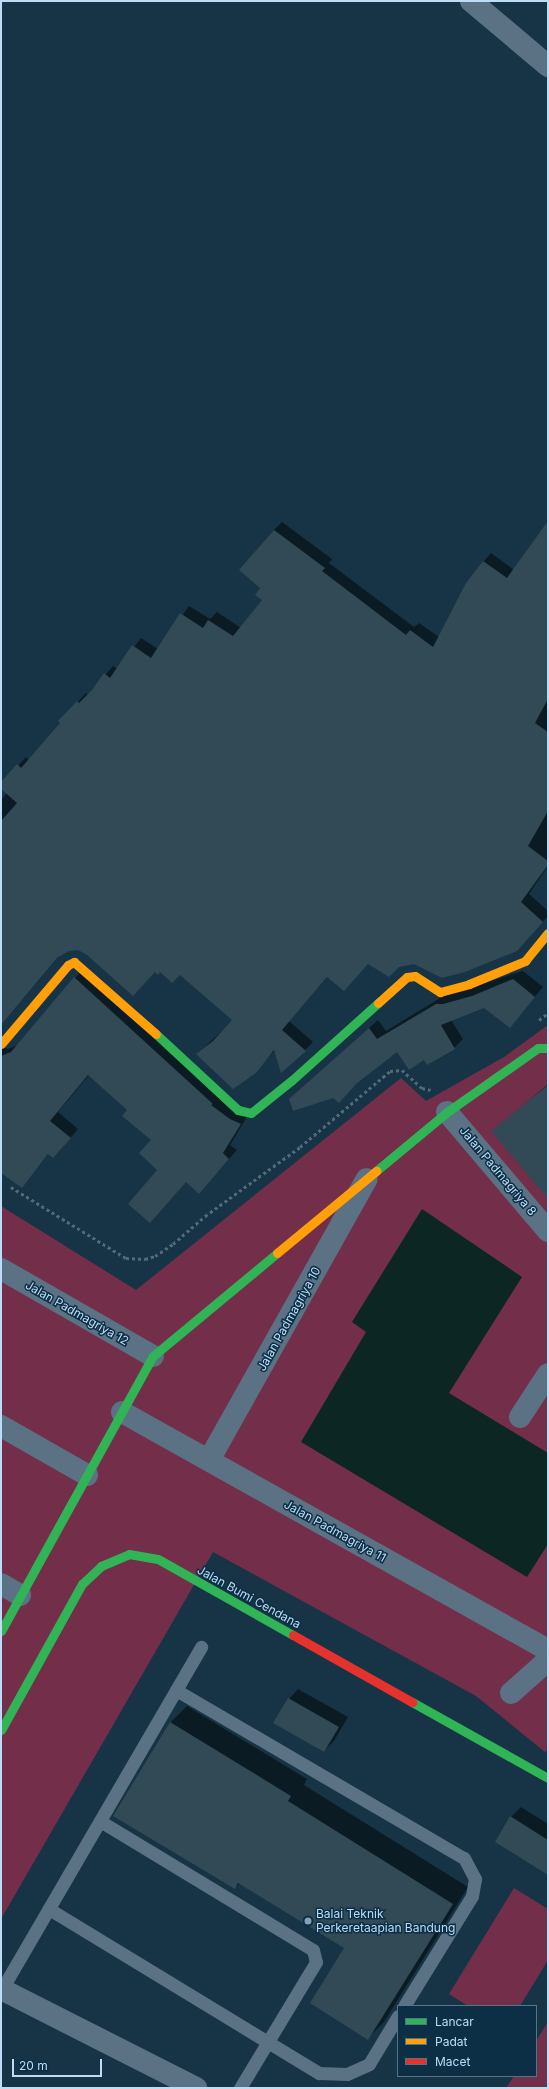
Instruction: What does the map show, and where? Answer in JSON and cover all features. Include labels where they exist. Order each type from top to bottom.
[{"type":"street","points":[[471,1],[548,66]]},
{"type":"street","points":[[1,1044],[68,965],[74,962],[79,964],[238,1110],[251,1113],[297,1076],[407,977],[415,976],[440,992],[469,984],[525,961],[548,933]]},
{"type":"street","name":"Jalan Padmagriya 10","points":[[153,1356],[447,1112],[538,1048],[548,1048]]},
{"type":"street","name":"Jalan Padmagriya 8","points":[[447,1112],[548,1231]]},
{"type":"street","name":"Jalan Padmagriya 10","points":[[209,1460],[368,1177]]},
{"type":"street","name":"Jalan Padmagriya 12","points":[[1,1269],[153,1356]]},
{"type":"street","points":[[1,1631],[153,1356]]},
{"type":"street","points":[[520,1417],[548,1374]]},
{"type":"street","name":"Jalan Padmagriya 11","points":[[122,1412],[548,1650]]},
{"type":"street","points":[[1,1426],[87,1476]]},
{"type":"street","name":"Jalan Bumi Cendana","points":[[1,1730],[82,1584],[101,1566],[129,1554],[158,1559],[548,1778]]},
{"type":"street","points":[[1,1584],[20,1595]]},
{"type":"street","points":[[511,1694],[548,1660]]},
{"type":"street","points":[[2,1989],[196,2088]]},
{"type":"lane","points":[[2,1989],[201,1647]]},
{"type":"lane","points":[[176,1690],[464,1858],[475,1879],[472,1896],[405,2005]]},
{"type":"lane","points":[[100,1821],[313,1950],[316,1962],[240,2088]]},
{"type":"lane","points":[[48,1909],[319,2073],[347,2074],[369,2064],[397,2018]]},
{"type":"path","points":[[535,1023],[548,1013]]},
{"type":"path","points":[[11,1187],[126,1258],[145,1259],[155,1256],[173,1244],[205,1216],[300,1146],[390,1071],[400,1069],[422,1088],[430,1090],[434,1088]]},
{"type":"shaded area","points":[[548,1025],[548,1750],[545,1752],[476,1696],[213,1552],[1,1919],[1,1206],[136,1290],[401,1078],[426,1101],[504,1057]]},
{"type":"shaded area","points":[[422,1209],[522,1277],[449,1393],[548,1453],[548,1544],[527,1577],[301,1442],[366,1332],[352,1322]]},
{"type":"shaded area","points":[[514,1888],[548,1909],[548,1960],[521,2005],[466,2005],[449,1994]]},
{"type":"shaded area","points":[[548,2022],[548,2088],[506,2088],[513,2077],[537,2077],[537,2039]]},
{"type":"building","points":[[548,521],[548,699],[535,723],[548,732],[548,811],[528,846],[548,861],[548,865],[521,902],[543,922],[517,951],[465,972],[442,978],[414,964],[399,967],[389,977],[368,964],[344,991],[327,977],[282,1030],[306,1051],[281,1073],[274,1050],[256,1073],[233,1089],[196,1054],[213,1041],[232,1020],[180,975],[172,983],[160,972],[158,975],[155,972],[133,996],[87,955],[78,950],[69,951],[58,957],[1,1025],[1,821],[17,803],[1,789],[1,782],[17,764],[21,768],[60,723],[58,721],[77,701],[79,703],[92,690],[104,673],[110,678],[132,645],[151,658],[180,613],[203,628],[208,620],[233,636],[262,600],[255,595],[260,588],[239,570],[274,530],[325,568],[322,571],[406,635],[410,630],[433,647],[466,583],[483,561],[507,578]]},
{"type":"building","points":[[74,977],[213,1104],[211,1105],[230,1119],[241,1124],[223,1153],[229,1159],[199,1194],[186,1182],[150,1223],[128,1204],[157,1170],[139,1153],[151,1140],[122,1116],[127,1110],[88,1075],[50,1121],[71,1138],[53,1158],[48,1154],[22,1188],[1,1173],[1,1056],[11,1052]]},
{"type":"building","points":[[513,979],[535,997],[510,1028],[484,1008],[441,1025],[455,1049],[427,1065],[424,1060],[409,1070],[397,1052],[356,1084],[339,1103],[333,1098],[293,1111],[289,1099],[369,1028],[377,1039],[436,1004],[443,1004],[472,996]]},
{"type":"building","points":[[548,1085],[548,1199],[491,1131]]},
{"type":"building","points":[[288,1698],[339,1727],[324,1752],[273,1723]]},
{"type":"building","points":[[170,1722],[291,1796],[288,1801],[453,1904],[368,2040],[310,2003],[344,1948],[238,1883],[235,1889],[113,1816]]},
{"type":"building","points":[[510,1816],[548,1840],[548,1875],[495,1842]]},
{"type":"traffic: fast","points":[[156,1034],[238,1110],[251,1113],[291,1081],[378,1003]]},
{"type":"traffic: fast","points":[[376,1171],[447,1112],[538,1048],[548,1048]]},
{"type":"traffic: fast","points":[[1,1631],[153,1356],[277,1253]]},
{"type":"traffic: fast","points":[[1,1730],[82,1584],[101,1566],[129,1554],[158,1559],[293,1635]]},
{"type":"traffic: fast","points":[[412,1702],[548,1778]]},
{"type":"traffic: slow","points":[[378,1003],[407,977],[415,976],[440,992],[469,984],[525,961],[548,933]]},
{"type":"traffic: slow","points":[[1,1044],[68,965],[74,962],[156,1034]]},
{"type":"traffic: slow","points":[[277,1253],[376,1171]]},
{"type":"traffic: jam","points":[[293,1635],[412,1702]]},
{"type":"place","name":"Balai Teknik Perkeretaapian Bandung","points":[[308,1921]]}]
